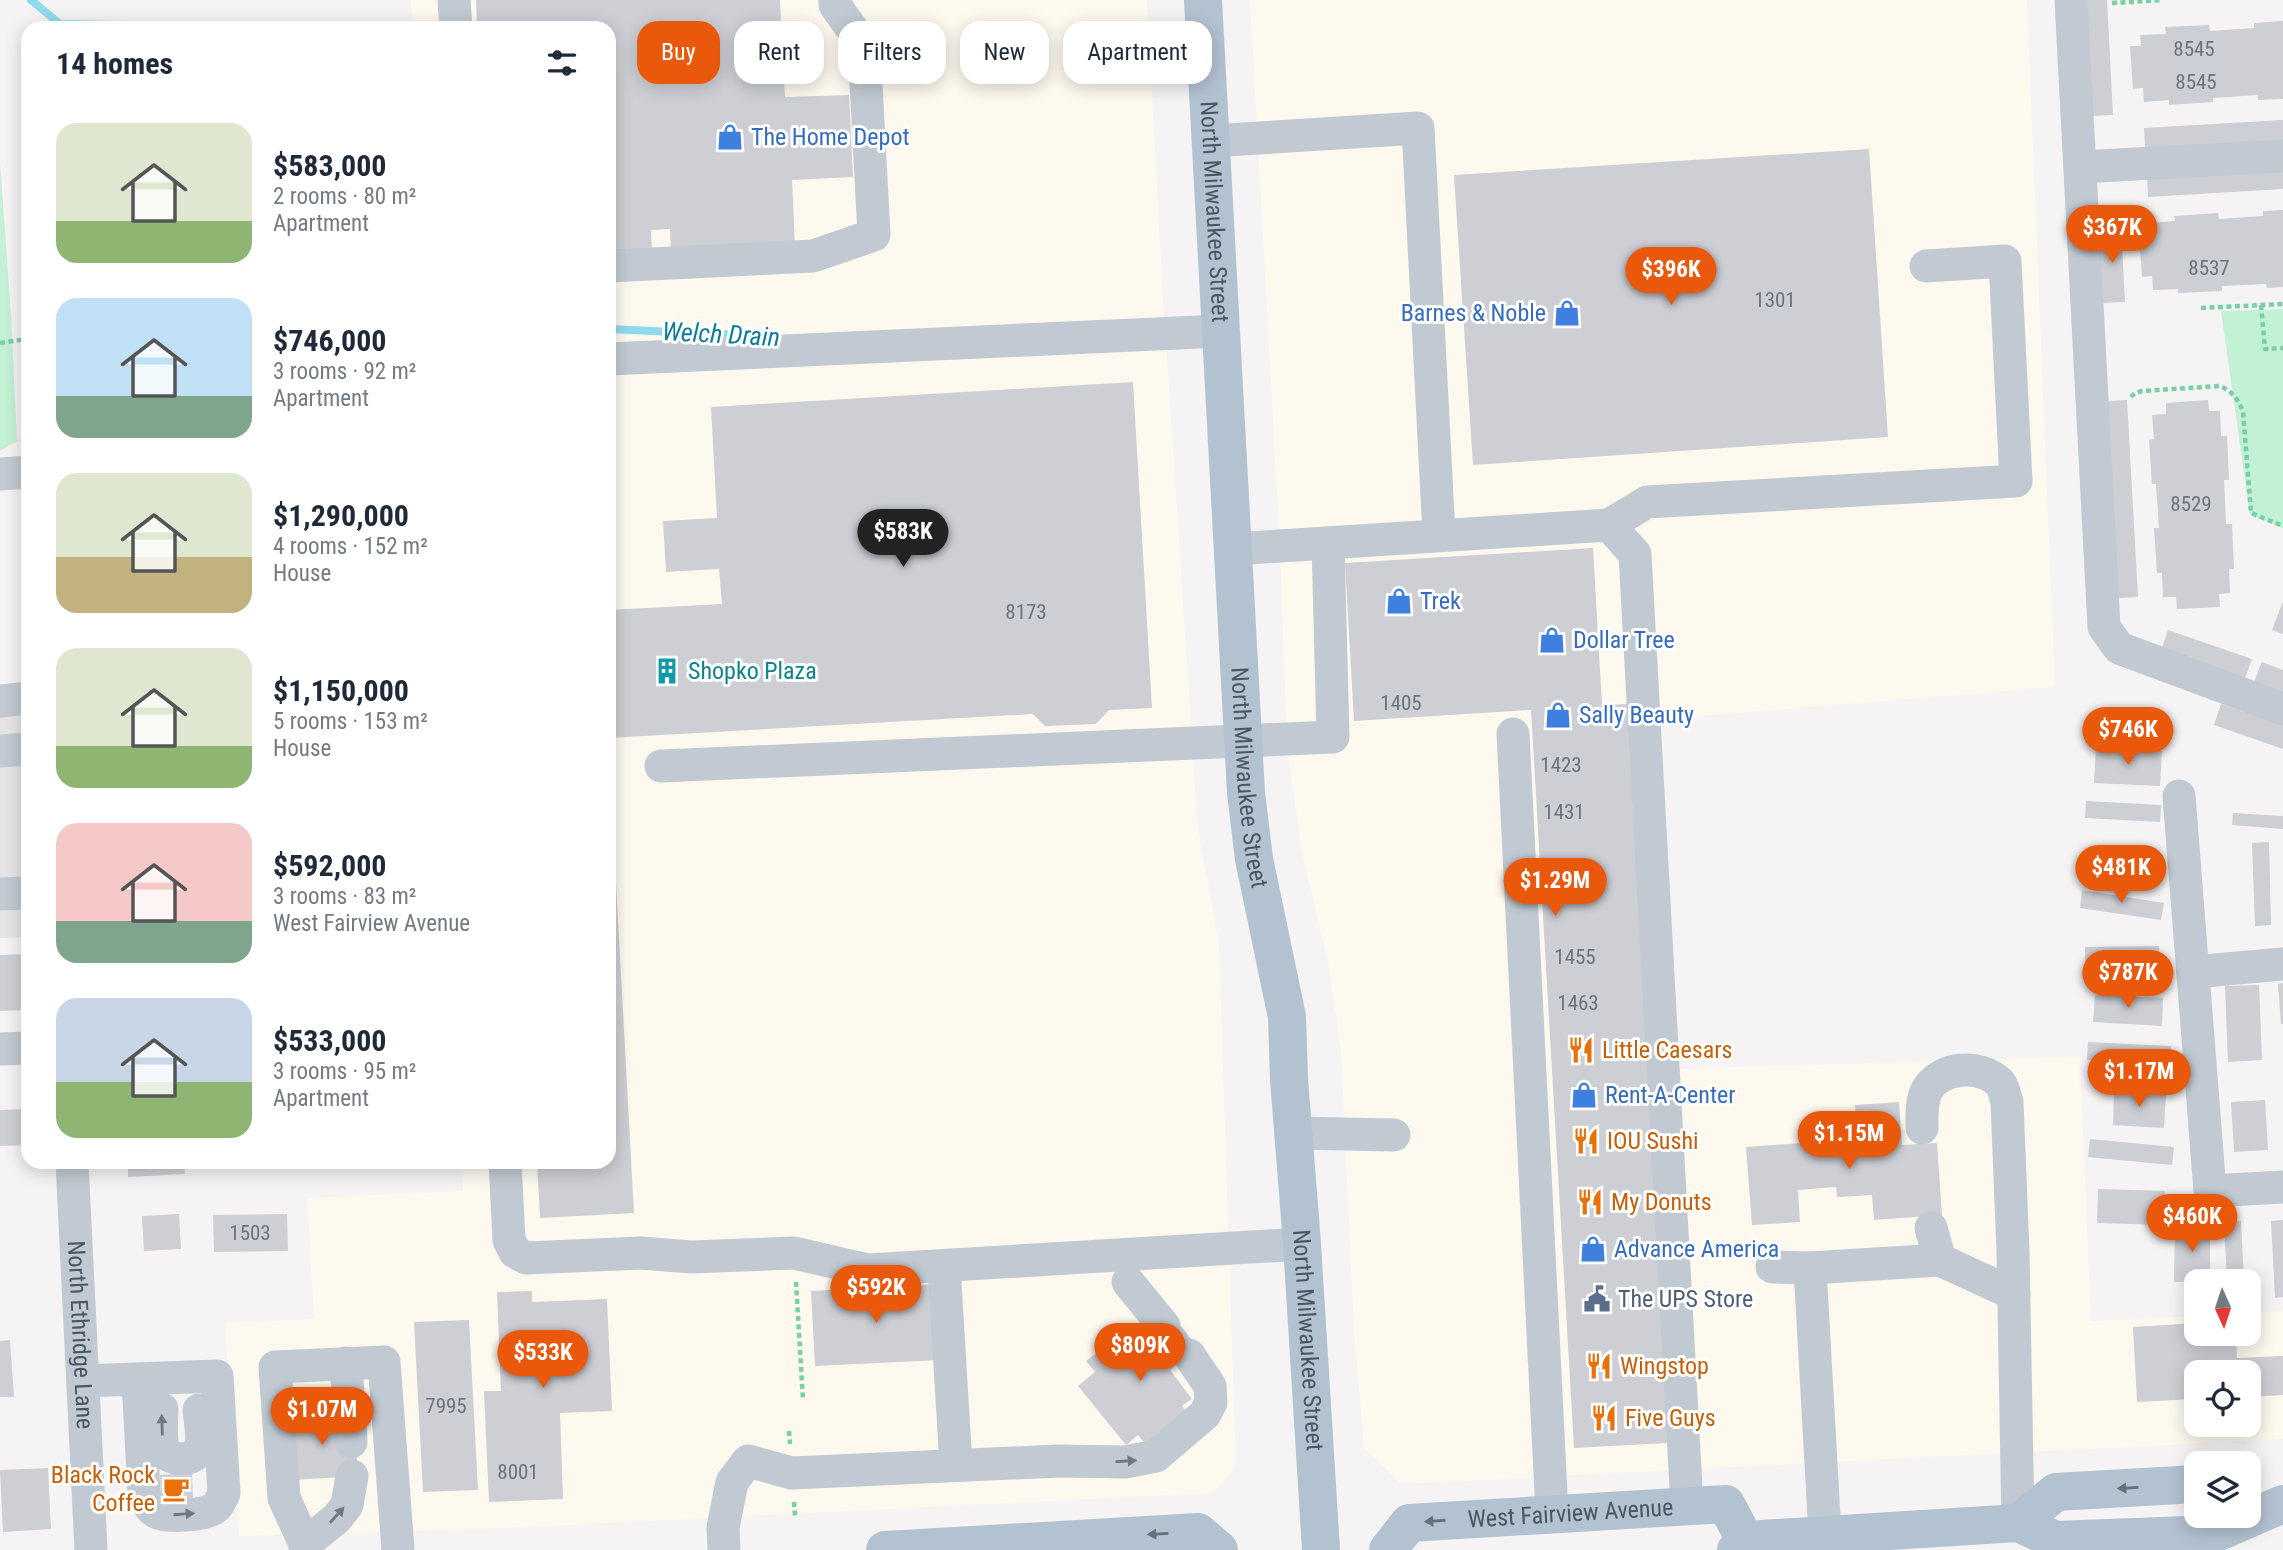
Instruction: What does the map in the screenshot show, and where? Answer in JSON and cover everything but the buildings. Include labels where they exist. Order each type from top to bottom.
[{"type":"main road","name":"North Milwaukee Street","points":[[1203,0],[1243,741],[1254,859],[1287,1017],[1321,1550]]},
{"type":"main road","points":[[2018,1523],[2056,1492],[2184,1485]]},
{"type":"main road","points":[[2261,1497],[2283,1503]]},
{"type":"main road","name":"West Fairview Avenue","points":[[1388,1550],[1409,1523],[1726,1504],[1740,1545],[1825,1535],[1897,1540],[2018,1523],[2056,1540],[2120,1544],[2214,1534],[2283,1503]]},
{"type":"main road","points":[[2261,1504],[2283,1503]]},
{"type":"main road","points":[[2120,1544],[2151,1511],[2184,1509]]},
{"type":"main road","points":[[885,1550],[1198,1532],[1219,1550]]},
{"type":"street","points":[[454,0],[456,21]]},
{"type":"street","points":[[616,266],[813,256],[874,235],[864,46],[835,5],[835,0]]},
{"type":"street","points":[[2071,0],[2104,627],[2119,648],[2283,709]]},
{"type":"street","points":[[1211,141],[1418,128],[1439,535]]},
{"type":"street","points":[[2080,167],[2283,156]]},
{"type":"street","points":[[1233,549],[1609,525],[1647,502],[2016,481],[2004,261],[1926,266]]},
{"type":"street","points":[[616,359],[1221,331]]},
{"type":"street","points":[[0,474],[21,472]]},
{"type":"street","points":[[1609,525],[1635,554],[1687,1506]]},
{"type":"street","points":[[661,766],[1333,737],[1328,542]]},
{"type":"street","points":[[0,701],[21,699]]},
{"type":"street","points":[[1513,734],[1552,1513]]},
{"type":"street","points":[[0,751],[21,750]]},
{"type":"street","points":[[2179,796],[2210,1191],[2283,1187]]},
{"type":"street","points":[[0,894],[21,893]]},
{"type":"street","points":[[2193,972],[2283,964]]},
{"type":"street","points":[[0,1049],[21,1048]]},
{"type":"street","points":[[1922,1128],[1926,1091],[1938,1077],[1967,1070],[1986,1074],[2000,1083],[2007,1101],[2018,1523]]},
{"type":"street","points":[[1293,1133],[1394,1135]]},
{"type":"street","name":"North Ethridge Lane","points":[[72,1169],[91,1550]]},
{"type":"street","points":[[505,1169],[509,1240],[515,1252],[526,1258],[641,1253],[691,1257],[794,1252],[868,1270],[1302,1244]]},
{"type":"street","points":[[1931,1228],[1940,1260]]},
{"type":"street","points":[[1772,1267],[1810,1268],[1940,1260],[2014,1294]]},
{"type":"street","points":[[944,1266],[956,1465]]},
{"type":"street","points":[[1810,1268],[1825,1535]]},
{"type":"street","points":[[1128,1282],[1164,1326]]},
{"type":"street","points":[[724,1550],[723,1528],[732,1482],[748,1461],[792,1473],[1058,1461],[1125,1462],[1156,1456],[1205,1415],[1211,1402],[1210,1387],[1189,1356]]},
{"type":"street","points":[[352,1476],[346,1505],[337,1518],[305,1547],[284,1498],[275,1367],[384,1362],[398,1550]]},
{"type":"street","points":[[346,1363],[351,1442]]},
{"type":"street","points":[[149,1378],[144,1494],[153,1510],[166,1515],[206,1513],[215,1507],[224,1493],[207,1376]]},
{"type":"street","points":[[149,1378],[164,1451],[169,1457],[188,1458],[199,1452],[201,1446],[207,1376]]},
{"type":"street","points":[[83,1381],[207,1376]]},
{"type":"path","points":[[2112,3],[2162,0]]},
{"type":"path","points":[[2201,307],[2283,304]]},
{"type":"path","points":[[2261,305],[2265,349],[2283,348]]},
{"type":"path","points":[[0,343],[21,340]]},
{"type":"path","points":[[2131,397],[2142,391],[2220,386],[2231,391],[2243,411],[2251,513],[2283,527]]},
{"type":"path","points":[[795,1271],[803,1400]]},
{"type":"shaded area","name":"Shopko Plaza","points":[[411,0],[1147,0],[1148,21],[1063,21],[1063,84],[1151,84],[1198,830],[1219,942],[1236,1465],[1214,1493],[484,1529],[239,1536],[225,1323],[314,1319],[307,1198],[463,1191],[462,1169],[616,1169],[616,21],[412,21]]},
{"type":"shaded area","points":[[1250,0],[2027,0],[2055,687],[1651,720],[1672,1069],[2080,1057],[2091,1321],[2184,1317],[2184,1346],[2261,1346],[2261,1312],[2283,1311],[2283,1439],[1402,1484],[1364,1448],[1354,1331],[1341,1051],[1328,963],[1302,852],[1287,748],[1280,549]]},
{"type":"shaded area","points":[[21,688],[21,937],[0,938],[0,689]]},
{"type":"green space","points":[[0,162],[17,441],[0,451]]},
{"type":"green space","points":[[2283,309],[2283,528],[2250,515],[2221,311]]},
{"type":"waterway","name":"Welch Drain","points":[[31,0],[56,21]]},
{"type":"waterway","name":"Welch Drain","points":[[616,329],[760,336]]},
{"type":"place","name":"The Home Depot","points":[[730,137]]},
{"type":"place","name":"Barnes & Noble","points":[[1567,313]]},
{"type":"place","name":"Trek","points":[[1399,601]]},
{"type":"place","name":"Dollar Tree","points":[[1552,640]]},
{"type":"place","name":"Shopko Plaza","points":[[667,671]]},
{"type":"place","name":"Sally Beauty","points":[[1558,715]]},
{"type":"place","name":"Little Caesars","points":[[1581,1050]]},
{"type":"place","name":"Rent-A-Center","points":[[1584,1095]]},
{"type":"place","name":"IOU Sushi","points":[[1586,1141]]},
{"type":"place","name":"My Donuts","points":[[1590,1202]]},
{"type":"place","name":"Advance America","points":[[1593,1249]]},
{"type":"place","name":"The UPS Store","points":[[1597,1299]]},
{"type":"place","name":"Wingstop","points":[[1599,1366]]},
{"type":"place","name":"Five Guys","points":[[1604,1418]]},
{"type":"place","name":"Black Rock Coffee","points":[[176,1489]]}]
